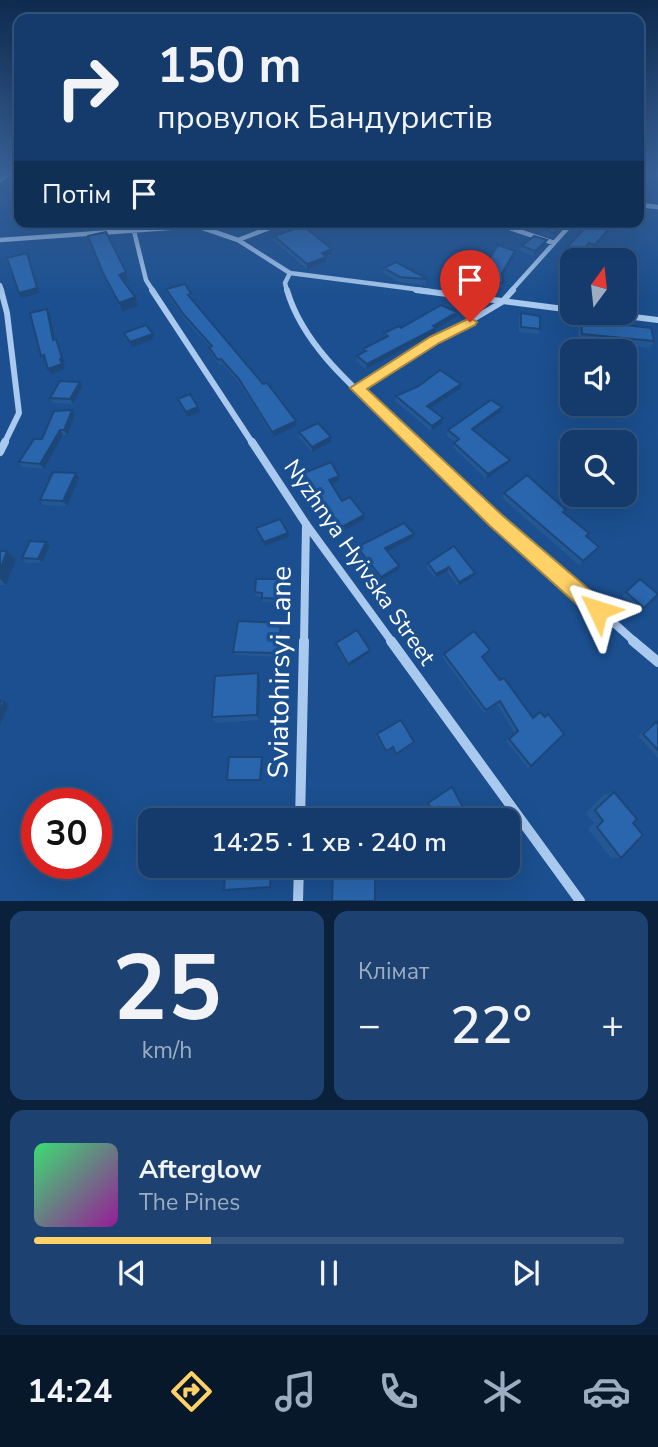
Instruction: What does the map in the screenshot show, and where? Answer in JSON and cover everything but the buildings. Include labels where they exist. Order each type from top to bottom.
[{"type":"street","points":[[0,240],[172,228]]},
{"type":"street","points":[[205,228],[238,240],[290,272],[560,309]]},
{"type":"street","points":[[238,240],[269,228]]},
{"type":"street","points":[[510,228],[554,243]]},
{"type":"street","points":[[357,388],[502,302],[568,228]]},
{"type":"street","name":"Nyzhnya Hyivska Street","points":[[134,231],[146,280],[306,524],[580,901]]},
{"type":"street","points":[[290,272],[285,283],[294,309],[329,358],[357,388],[496,520],[658,662]]},
{"type":"street","points":[[0,285],[7,313],[19,413],[0,452]]},
{"type":"street","points":[[637,317],[658,320]]},
{"type":"street","name":"Sviatohirsyi Lane","points":[[300,808],[306,524]]},
{"type":"street","points":[[298,901],[299,878]]},
{"type":"route","points":[[470,322],[434,340],[357,388],[496,520],[598,610]]}]
